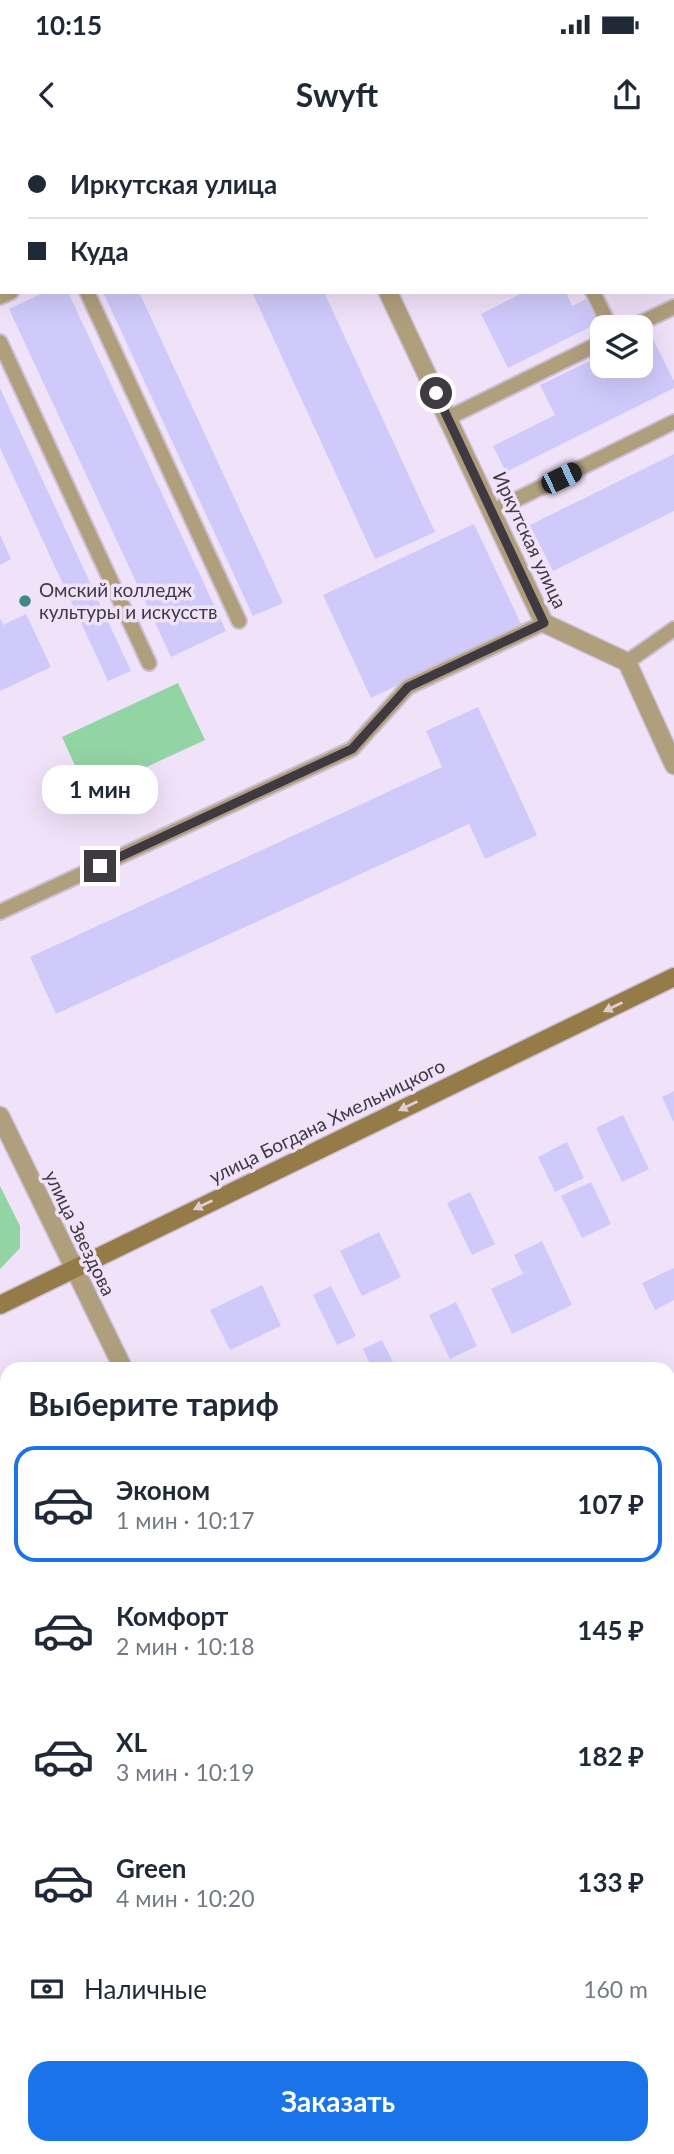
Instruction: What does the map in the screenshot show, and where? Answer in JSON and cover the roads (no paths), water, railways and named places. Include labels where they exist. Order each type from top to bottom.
[{"type":"main road","name":"улица Богдана Хмельницкого","points":[[0,1305],[674,978]]},
{"type":"street","name":"Иркутская улица","points":[[389,294],[544,623],[627,662]]},
{"type":"street","points":[[627,662],[674,765]]},
{"type":"street","name":"улица Звездова","points":[[0,1116],[120,1362]]},
{"type":"lane","points":[[88,294],[239,621]]},
{"type":"lane","points":[[594,294],[604,315]]},
{"type":"lane","points":[[653,317],[674,307]]},
{"type":"lane","points":[[0,342],[149,663]]},
{"type":"lane","points":[[449,418],[590,348]]},
{"type":"lane","points":[[493,511],[674,422]]},
{"type":"lane","points":[[0,912],[352,749],[408,687],[544,623]]},
{"type":"lane","points":[[627,662],[674,629]]},
{"type":"place","name":"Омский колледж культуры и искусств","points":[[25,601]]}]
